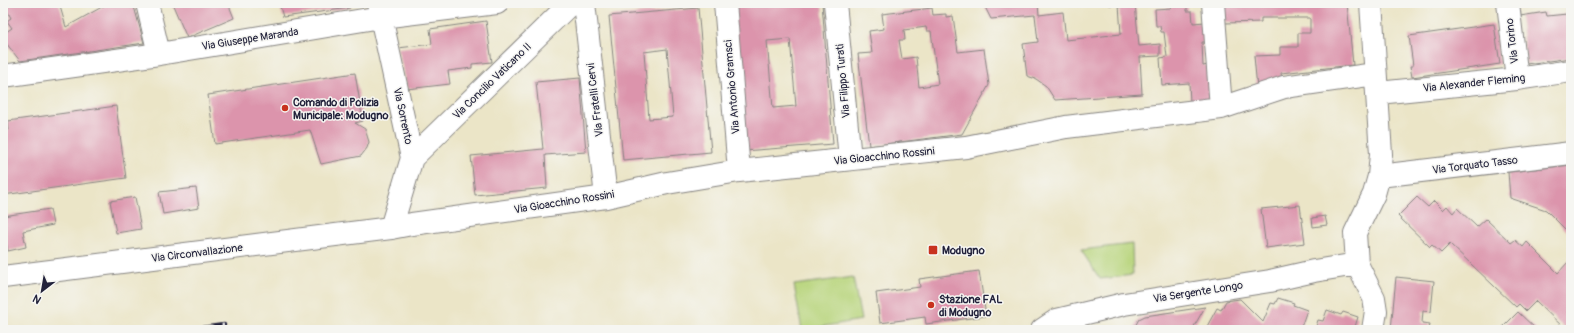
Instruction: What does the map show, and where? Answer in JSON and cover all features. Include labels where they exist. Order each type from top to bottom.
[{"type":"street","points":[[147,3],[159,54]]},
{"type":"street","name":"Via Giuseppe Maranda","points":[[5,73],[159,54],[383,8],[497,3]]},
{"type":"street","name":"Via Concilio Vaticano II","points":[[412,158],[571,3]]},
{"type":"street","name":"Via Fratelli Cervi","points":[[584,3],[606,197]]},
{"type":"street","name":"Via Antonio Gramsci","points":[[725,3],[739,171]]},
{"type":"street","name":"Via Filippo Turati","points":[[835,3],[850,160]]},
{"type":"street","points":[[1213,3],[1220,108]]},
{"type":"street","name":"Via Torino","points":[[1508,3],[1517,79]]},
{"type":"street","name":"Via Sorrento","points":[[383,8],[412,158],[390,228]]},
{"type":"street","points":[[1371,13],[1381,154],[1379,176],[1374,194],[1355,233],[1357,264],[1374,298],[1376,311],[1373,330]]},
{"type":"street","name":"Via Alexander Fleming","points":[[1377,84],[1517,79],[1571,71]]},
{"type":"street","name":"Via Gioacchino Rossini","points":[[390,228],[606,197],[667,183],[739,171],[966,147],[1066,127],[1220,108],[1284,88],[1377,84]]},
{"type":"street","name":"Via Torquato Tasso","points":[[1379,176],[1571,153]]},
{"type":"street","name":"Via Circonvallazione","points":[[3,277],[390,228]]},
{"type":"street","name":"Via Sergente Longo","points":[[1042,330],[1057,320],[1124,304],[1270,281],[1314,271],[1357,264]]},
{"type":"green space","points":[[1132,244],[1133,275],[1100,279],[1081,250]]},
{"type":"green space","points":[[853,277],[861,320],[802,330],[794,285]]},
{"type":"building","points":[[3,3],[59,3],[66,27],[109,3],[133,3],[144,43],[20,61],[3,39],[3,34],[12,28],[7,21],[11,18]]},
{"type":"building","points":[[172,3],[228,3],[234,18],[187,38]]},
{"type":"building","points":[[279,3],[352,3],[350,8],[283,17]]},
{"type":"building","points":[[753,3],[822,3],[833,144],[744,151],[732,5]],"holes":[[[790,39],[796,106],[773,108],[767,41]]]},
{"type":"building","points":[[983,3],[1038,3],[1039,15],[1063,12],[1066,40],[1121,34],[1119,5],[1109,5],[1109,3],[1135,3],[1139,46],[1160,44],[1160,56],[1140,57],[1142,94],[1055,100],[1046,86],[1036,79],[1027,76],[1023,44],[1038,42],[1035,15],[991,19]]},
{"type":"building","points":[[1170,3],[1187,3],[1187,11],[1192,11],[1193,23],[1205,22],[1207,42],[1202,42],[1203,66],[1208,65],[1211,100],[1190,102],[1189,83],[1162,85],[1160,58],[1167,57],[1164,32],[1161,32],[1160,26],[1156,26],[1155,9],[1171,8]]},
{"type":"building","points":[[1224,3],[1347,3],[1353,65],[1281,73],[1282,79],[1257,88],[1254,56],[1280,55],[1280,47],[1298,47],[1298,33],[1310,33],[1310,18],[1261,18],[1261,22],[1225,23]]},
{"type":"building","points":[[1566,3],[1571,3],[1571,58],[1526,64],[1520,16],[1546,12],[1547,16],[1567,14]]},
{"type":"building","points":[[698,8],[711,152],[623,160],[609,16]],"holes":[[[667,49],[673,117],[649,119],[644,52]]]},
{"type":"building","points":[[932,8],[933,15],[946,14],[946,17],[953,16],[958,52],[984,49],[989,85],[962,134],[869,146],[858,54],[872,53],[869,31],[884,29],[882,14]],"holes":[[[926,27],[927,31],[931,31],[938,84],[919,87],[916,57],[902,59],[899,40],[905,40],[904,30]]]},
{"type":"building","points":[[486,21],[492,62],[472,64],[472,68],[448,71],[450,84],[407,89],[398,48],[432,44],[430,29]]},
{"type":"building","points":[[1494,24],[1500,64],[1412,77],[1410,66],[1413,66],[1409,36]]},
{"type":"building","name":"Comando di Polizia Municipale: Modugno","points":[[355,73],[363,121],[355,123],[365,129],[369,142],[367,148],[361,156],[321,164],[310,130],[215,144],[208,95]]},
{"type":"building","points":[[580,78],[586,152],[545,155],[547,188],[475,195],[471,156],[543,149],[536,82]]},
{"type":"building","points":[[116,106],[126,178],[3,195],[3,131],[9,130],[8,121]]},
{"type":"building","points":[[1571,165],[1571,235],[1546,210],[1510,198],[1508,172]]},
{"type":"building","points":[[196,188],[199,208],[163,214],[159,192]]},
{"type":"building","points":[[135,197],[141,229],[116,233],[110,201]]},
{"type":"building","points":[[1417,197],[1428,207],[1434,201],[1443,210],[1447,206],[1453,213],[1457,208],[1477,227],[1486,219],[1511,243],[1515,240],[1523,247],[1527,242],[1558,273],[1569,261],[1571,263],[1571,330],[1566,330],[1536,301],[1526,311],[1519,304],[1516,307],[1450,244],[1441,253],[1432,245],[1430,247],[1398,216]]},
{"type":"building","points":[[1300,205],[1305,243],[1266,248],[1261,209]]},
{"type":"building","points":[[50,209],[53,225],[23,231],[26,247],[8,251],[4,230],[3,231],[3,216]]},
{"type":"building","points":[[1325,216],[1327,225],[1313,227],[1312,218]]},
{"type":"building","name":"Stazione FAL di Modugno","points":[[979,271],[986,316],[926,324],[925,317],[880,323],[876,293],[920,287],[919,279]]},
{"type":"building","points":[[1396,277],[1434,281],[1431,312],[1423,311],[1422,323],[1430,324],[1429,330],[1391,330]]},
{"type":"building","points":[[1278,298],[1294,303],[1293,305],[1307,310],[1300,330],[1205,330],[1217,308],[1221,310],[1226,301],[1240,299],[1263,322],[1271,303],[1275,304]]},
{"type":"building","points":[[1205,307],[1192,330],[1133,330],[1139,319],[1145,316]]},
{"type":"building","points":[[1327,310],[1341,315],[1343,312],[1358,317],[1354,330],[1315,330],[1318,320],[1323,321]]},
{"type":"building","points":[[1518,312],[1537,330],[1500,330]]},
{"type":"railway","points":[[186,330],[224,325]]},
{"type":"place","name":"Comando di Polizia Municipale: Modugno","points":[[285,108]]},
{"type":"place","name":"Modugno","points":[[933,250]]},
{"type":"place","name":"Stazione FAL di Modugno","points":[[931,305]]}]
